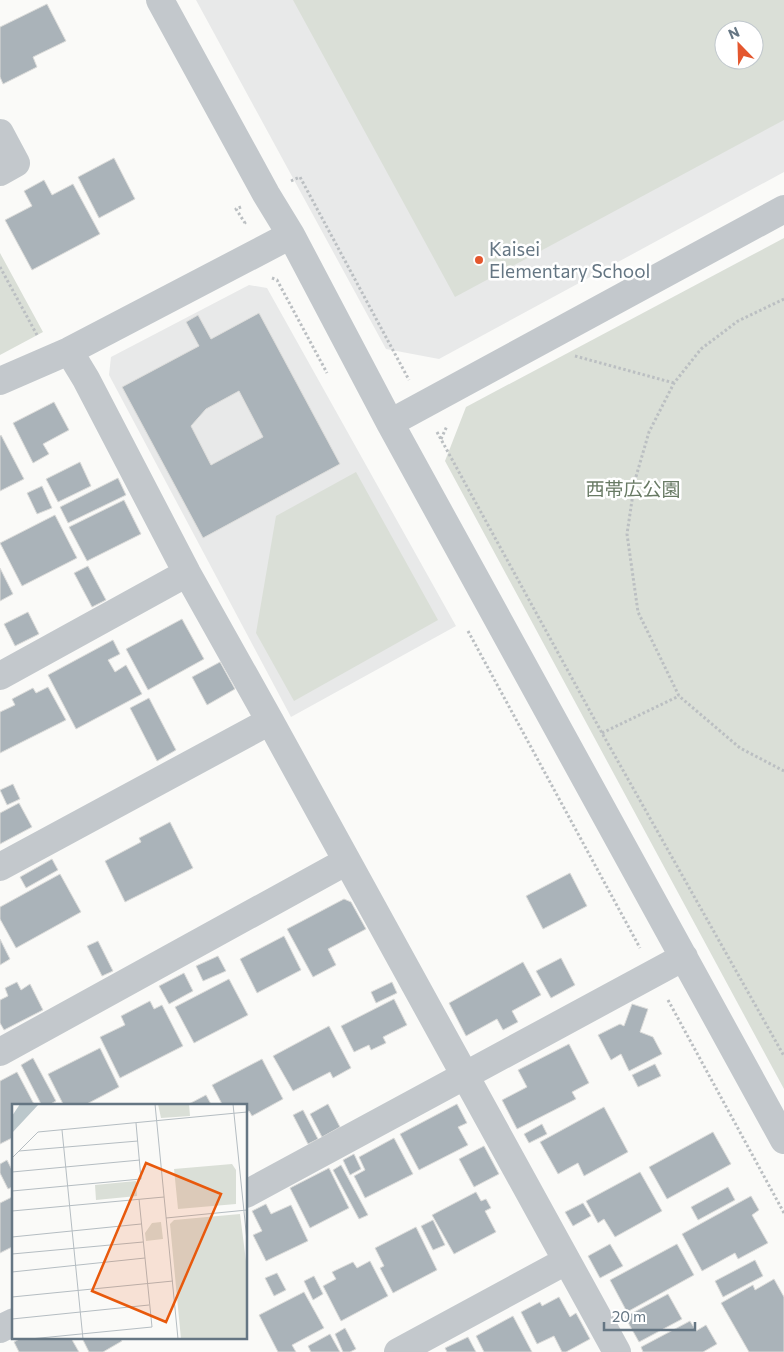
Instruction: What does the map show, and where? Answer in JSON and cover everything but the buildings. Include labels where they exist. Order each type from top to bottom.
[{"type":"street","points":[[160,0],[291,236],[390,423],[784,1140]]},
{"type":"street","points":[[0,133],[16,163],[0,172]]},
{"type":"street","points":[[390,423],[784,209]]},
{"type":"street","points":[[0,382],[68,351],[291,236]]},
{"type":"street","points":[[68,351],[86,379],[187,573],[617,1352]]},
{"type":"street","points":[[0,676],[187,573]]},
{"type":"street","points":[[0,867],[270,721]]},
{"type":"street","points":[[0,1052],[347,861]]},
{"type":"street","points":[[248,1193],[684,956]]},
{"type":"street","points":[[398,1352],[566,1261]]},
{"type":"street","points":[[0,1330],[12,1323]]},
{"type":"path","points":[[0,267],[39,339]]},
{"type":"path","points":[[269,277],[277,280],[330,377]]},
{"type":"path","points":[[784,299],[738,321],[701,349],[674,383],[648,432],[635,480],[627,534],[638,612],[679,696],[740,748],[784,771]]},
{"type":"path","points":[[572,355],[674,383]]},
{"type":"path","points":[[423,406],[602,733],[784,1056]]},
{"type":"path","points":[[468,631],[784,1213]]},
{"type":"path","points":[[602,733],[679,696]]},
{"type":"shaded area","name":"Kaisei Elementary School","points":[[196,0],[784,0],[784,172],[439,359],[386,349]]},
{"type":"shaded area","points":[[249,285],[267,288],[456,626],[291,717],[109,375],[111,357]]},
{"type":"green space","name":"Kaisei Elementary School","points":[[293,0],[784,0],[784,120],[455,297]]},
{"type":"green space","name":"西帯広公園","points":[[784,238],[784,1089],[445,461],[466,407]]},
{"type":"green space","points":[[0,253],[43,332],[0,355]]},
{"type":"green space","points":[[356,472],[438,620],[294,701],[256,633],[276,516]]},
{"type":"place","name":"Kaisei Elementary School","points":[[479,260]]}]
